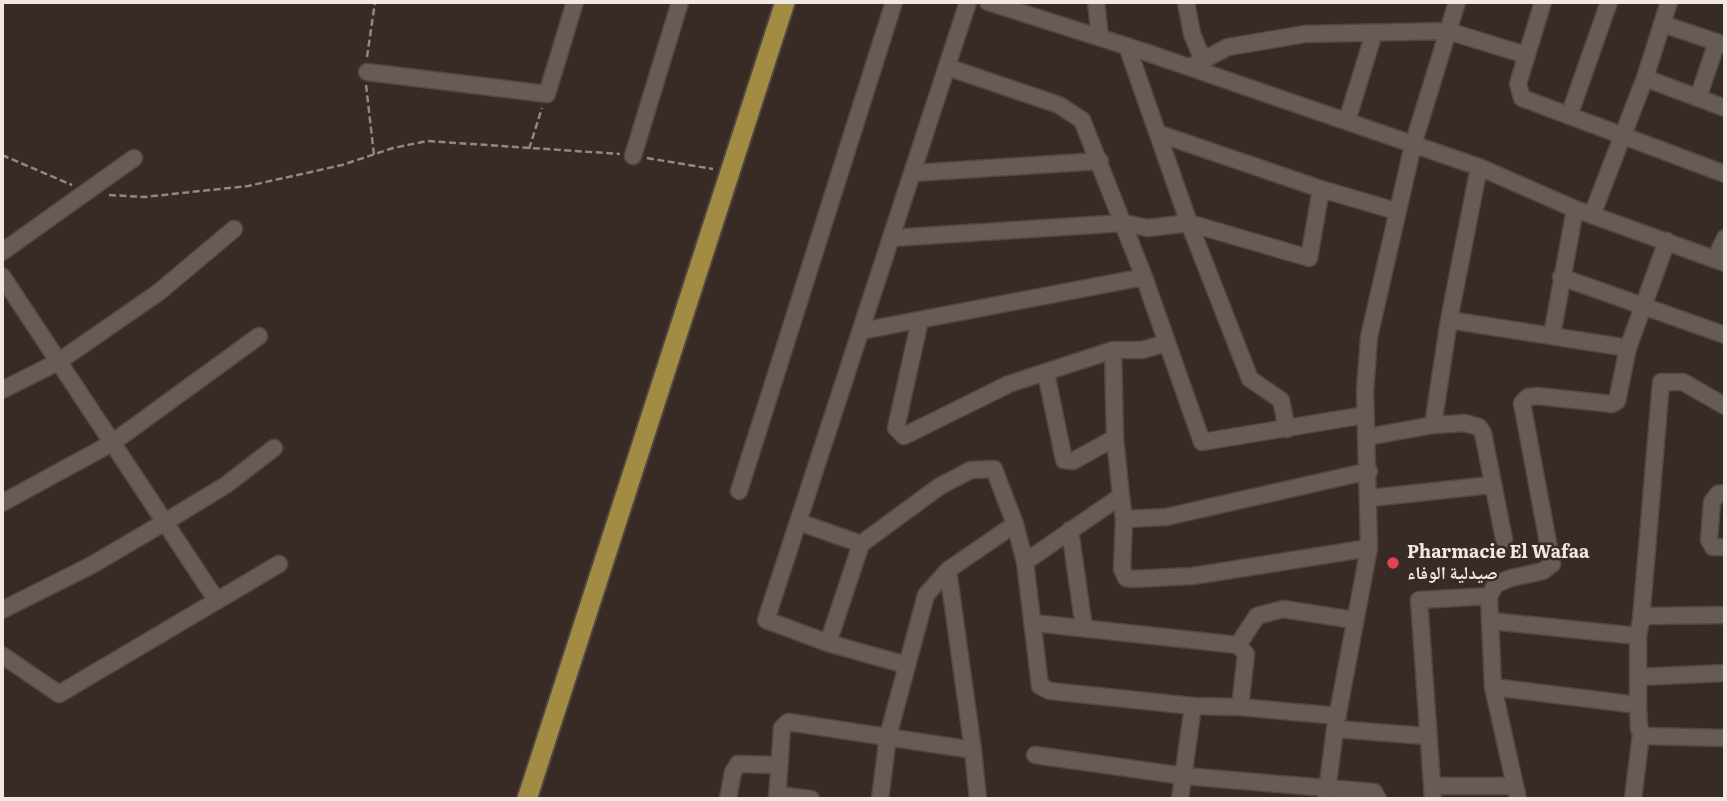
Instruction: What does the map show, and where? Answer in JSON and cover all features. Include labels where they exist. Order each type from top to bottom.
[{"type":"main road","points":[[527,799],[785,2]]},
{"type":"street","points":[[367,72],[547,94],[575,2]]},
{"type":"street","points":[[633,156],[680,2]]},
{"type":"street","points":[[739,491],[894,2]]},
{"type":"street","points":[[906,665],[828,643],[766,620],[968,2]]},
{"type":"street","points":[[988,2],[1127,46],[1196,62],[1347,121],[1479,167],[1575,209],[1720,261],[1725,238]]},
{"type":"street","points":[[1096,2],[1100,37]]},
{"type":"street","points":[[1186,2],[1196,62]]},
{"type":"street","points":[[1327,793],[1336,723],[1369,548],[1370,498],[1365,415],[1369,337],[1413,145],[1457,2]]},
{"type":"street","points":[[1543,2],[1518,84],[1520,96],[1531,103],[1725,174]]},
{"type":"street","points":[[1569,116],[1609,2]]},
{"type":"street","points":[[1592,215],[1645,78],[1669,2]]},
{"type":"street","points":[[1663,24],[1721,44],[1698,98]]},
{"type":"street","points":[[1196,62],[1239,44],[1283,36],[1448,31],[1526,55]]},
{"type":"street","points":[[1347,121],[1374,33]]},
{"type":"street","points":[[1127,46],[1189,223],[1250,379],[1281,400],[1287,429]]},
{"type":"street","points":[[947,67],[1072,111],[1085,126],[1144,277],[1202,442],[1365,415]]},
{"type":"street","points":[[1645,78],[1725,108]]},
{"type":"street","points":[[1160,134],[1321,189],[1396,211]]},
{"type":"street","points":[[2,252],[92,192],[134,158]]},
{"type":"street","points":[[913,173],[1100,161]]},
{"type":"street","points":[[1433,425],[1449,320],[1479,167]]},
{"type":"street","points":[[891,238],[1124,223],[1148,228],[1189,223],[1309,258],[1321,189]]},
{"type":"street","points":[[1552,335],[1575,209]]},
{"type":"street","points":[[2,390],[58,362],[159,292],[234,229]]},
{"type":"street","points":[[1489,596],[1419,600],[1426,736],[1433,793],[1520,796],[1493,687],[1489,596],[1496,584],[1543,571],[1552,564],[1522,403],[1528,397],[1538,396],[1612,404],[1616,401],[1628,348],[1667,241]]},
{"type":"street","points":[[2,276],[217,601]]},
{"type":"street","points":[[861,331],[1144,277]]},
{"type":"street","points":[[1561,277],[1645,304],[1725,335]]},
{"type":"street","points":[[920,320],[896,428],[904,436],[1009,384],[1113,350],[1142,350],[1167,343]]},
{"type":"street","points":[[1449,320],[1628,348]]},
{"type":"street","points":[[2,503],[112,443],[259,336]]},
{"type":"street","points":[[1113,350],[1115,438],[1125,519],[1122,569],[1126,578],[1193,576],[1369,548]]},
{"type":"street","points":[[1046,373],[1064,460],[1073,461],[1115,438]]},
{"type":"street","points":[[1633,799],[1641,734],[1638,705],[1640,628],[1661,382],[1682,382],[1725,406]]},
{"type":"street","points":[[1367,436],[1433,425],[1465,423],[1479,427],[1483,433],[1491,485],[1504,539]]},
{"type":"street","points":[[2,610],[90,566],[165,523],[226,485],[274,448]]},
{"type":"street","points":[[828,643],[861,544],[940,486],[971,470],[982,468],[998,472],[1015,524],[1025,562],[1034,623],[1037,678],[1045,690],[1193,706],[1240,707],[1426,736]]},
{"type":"street","points":[[1125,519],[1166,517],[1369,471]]},
{"type":"street","points":[[1370,498],[1491,485]]},
{"type":"street","points":[[1725,493],[1718,494],[1712,502],[1709,540],[1713,547],[1725,547]]},
{"type":"street","points":[[1025,562],[1121,496]]},
{"type":"street","points":[[799,522],[861,544]]},
{"type":"street","points":[[880,799],[888,736],[926,595],[948,570],[1015,524]]},
{"type":"street","points":[[1070,530],[1084,628]]},
{"type":"street","points":[[2,655],[58,694],[279,564]]},
{"type":"street","points":[[948,570],[974,750],[978,799]]},
{"type":"street","points":[[1238,645],[1257,616],[1283,609],[1354,620]]},
{"type":"street","points":[[1640,628],[1648,616],[1725,615]]},
{"type":"street","points":[[1491,621],[1640,628]]},
{"type":"street","points":[[1034,623],[1238,645],[1246,654],[1240,707]]},
{"type":"street","points":[[1638,677],[1725,673]]},
{"type":"street","points":[[1493,687],[1638,705]]},
{"type":"street","points":[[1180,799],[1193,706]]},
{"type":"street","points":[[811,799],[777,797],[782,728],[788,722],[974,750]]},
{"type":"street","points":[[1641,734],[1725,738]]},
{"type":"street","points":[[1035,755],[1327,793],[1374,792],[1378,799]]},
{"type":"street","points":[[728,799],[733,772],[738,764],[779,765]]},
{"type":"path","points":[[529,149],[547,94]]},
{"type":"path","points":[[2,155],[92,192],[144,197],[236,188],[305,174],[427,141],[633,156],[730,172]]},
{"type":"place","name":"Pharmacie El Wafaa صيدلية الوفاء","points":[[1393,563]]}]
